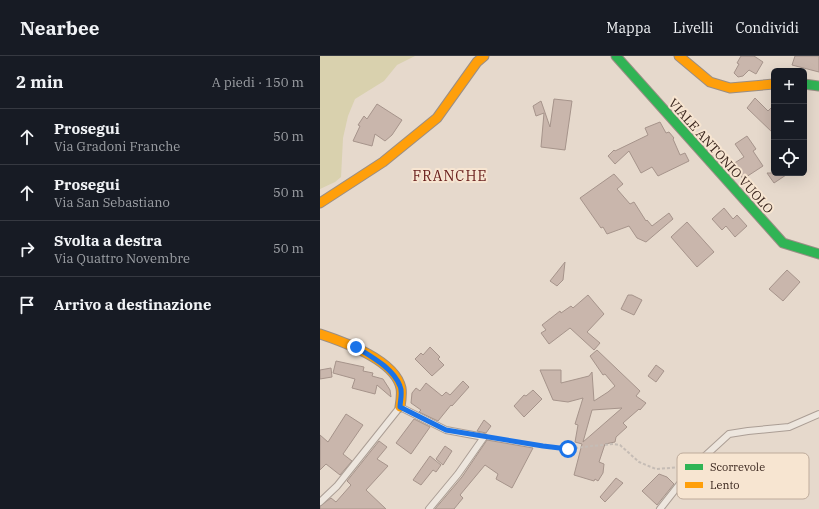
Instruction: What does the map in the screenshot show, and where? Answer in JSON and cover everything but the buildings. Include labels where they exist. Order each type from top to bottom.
[{"type":"street","points":[[320,204],[383,162],[437,118],[477,62],[484,56]]},
{"type":"street","name":"VIALE ANTONIO VUOLO","points":[[616,56],[765,225],[783,243],[819,254]]},
{"type":"street","points":[[679,56],[710,82],[730,88],[771,84]]},
{"type":"street","points":[[807,84],[819,86]]},
{"type":"street","points":[[320,334],[356,347],[378,361],[393,374],[401,387],[400,407]]},
{"type":"lane","points":[[320,502],[337,486],[400,407],[446,430],[484,437],[458,474],[430,509]]},
{"type":"lane","points":[[709,453],[730,434],[789,427],[819,414]]},
{"type":"lane","points":[[660,509],[677,487]]},
{"type":"path","points":[[484,437],[568,449],[614,444],[620,445],[638,462],[656,469],[677,467]]},
{"type":"shaded area","points":[[320,56],[415,56],[397,65],[384,81],[355,99],[348,116],[343,138],[341,177],[335,182],[320,189]]},
{"type":"traffic: fast","points":[[616,56],[783,243],[819,254]]},
{"type":"traffic: fast","points":[[807,84],[819,86]]},
{"type":"traffic: slow","points":[[320,203],[383,162],[437,118],[477,62],[484,56]]},
{"type":"traffic: slow","points":[[679,56],[710,82],[730,88],[771,84]]},
{"type":"traffic: slow","points":[[320,334],[355,347],[379,361],[389,369],[397,378],[401,388],[400,407]]},
{"type":"district","name":"FRANCHE","points":[[450,176]]},
{"type":"route","points":[[356,347],[378,361],[393,374],[401,387],[400,407],[415,416],[446,430],[568,449]]}]
